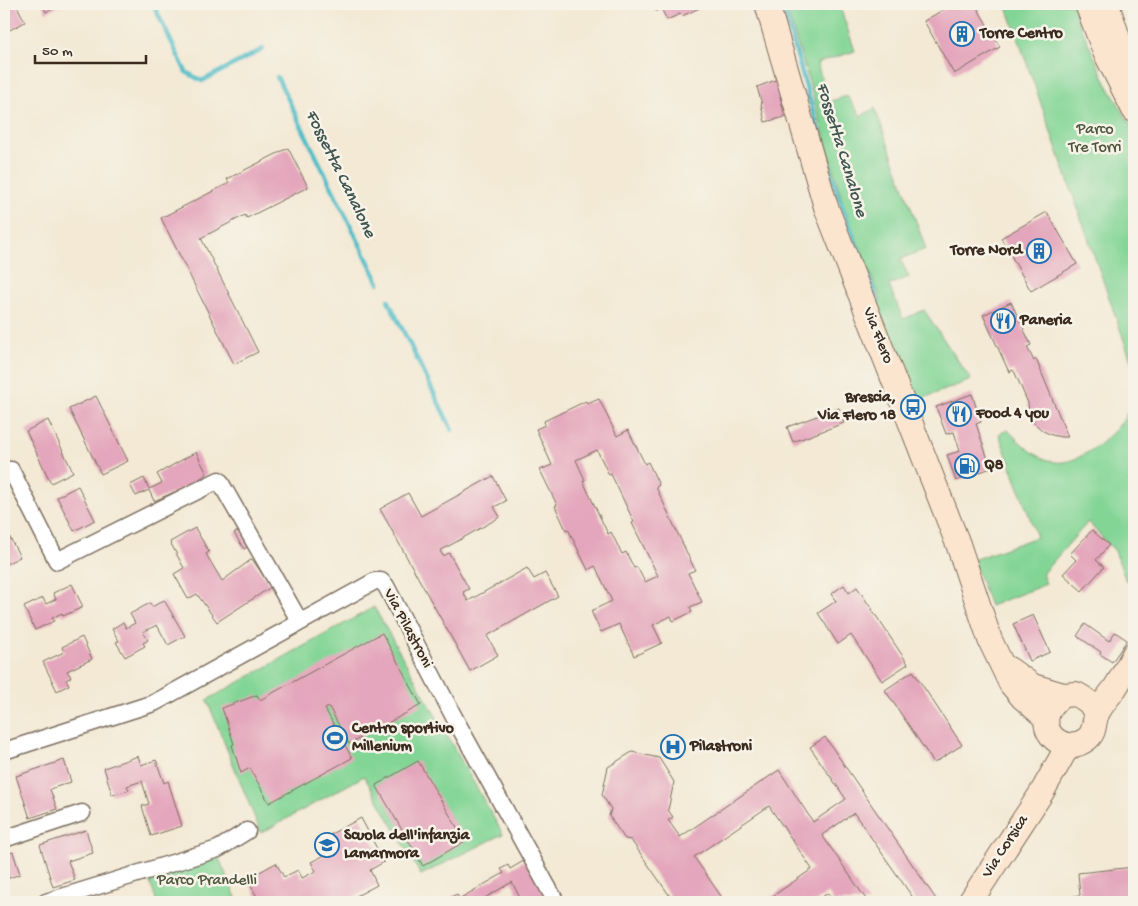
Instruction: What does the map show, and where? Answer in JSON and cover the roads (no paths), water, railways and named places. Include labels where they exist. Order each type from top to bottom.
[{"type":"street","name":"Via Flero","points":[[767,4],[826,207],[958,544],[990,640],[1011,684],[1047,724]]},
{"type":"street","points":[[1087,4],[1105,52],[1134,110]]},
{"type":"street","points":[[1107,4],[1119,41],[1134,74]]},
{"type":"street","points":[[4,470],[11,470],[57,561],[219,480],[300,622],[154,703],[4,751]]},
{"type":"street","name":"Via Pilastroni","points":[[300,622],[375,581],[381,581],[386,586],[455,719],[556,902]]},
{"type":"street","name":"Via Corsica","points":[[1069,695],[1103,682],[1134,654]]},
{"type":"street","name":"Via Corsica","points":[[970,902],[1042,792],[1065,750],[1082,742],[1093,732],[1096,714],[1123,677],[1134,654]]},
{"type":"street","points":[[1001,664],[1033,686],[1069,695],[1090,703],[1096,714]]},
{"type":"street","points":[[1069,695],[1050,705],[1047,724],[1052,737],[1061,743],[1075,744]]},
{"type":"street","name":"Via Corsica","points":[[1042,792],[1047,724]]},
{"type":"street","points":[[4,839],[82,813]]},
{"type":"street","points":[[46,902],[218,849],[246,831]]},
{"type":"waterway","name":"Fossetta Canalone","points":[[153,4],[186,72],[202,81],[263,49]]},
{"type":"waterway","name":"Fossetta Canalone","points":[[782,4],[836,190],[878,302]]},
{"type":"waterway","name":"Fossetta Canalone","points":[[277,77],[379,283]]},
{"type":"waterway","name":"Fossetta Canalone","points":[[388,300],[452,430]]},
{"type":"place","name":"Torre Centro","points":[[962,34]]},
{"type":"place","name":"Torre Nord","points":[[1039,251]]},
{"type":"place","name":"Paneria","points":[[1003,321]]},
{"type":"place","name":"Brescia, Via Flero 18","points":[[913,407]]},
{"type":"place","name":"Food 4 you","points":[[959,414]]},
{"type":"place","name":"Q8","points":[[967,466]]},
{"type":"place","name":"Centro sportivo Millenium","points":[[335,738]]},
{"type":"place","name":"Pilastroni","points":[[673,747]]},
{"type":"place","name":"Scuola dell'infanzia Lamarmora","points":[[327,845]]},
{"type":"park label","name":"Parco Tre Torri","points":[[1095,139]]},
{"type":"park label","name":"Parco Prandelli","points":[[207,881]]}]
